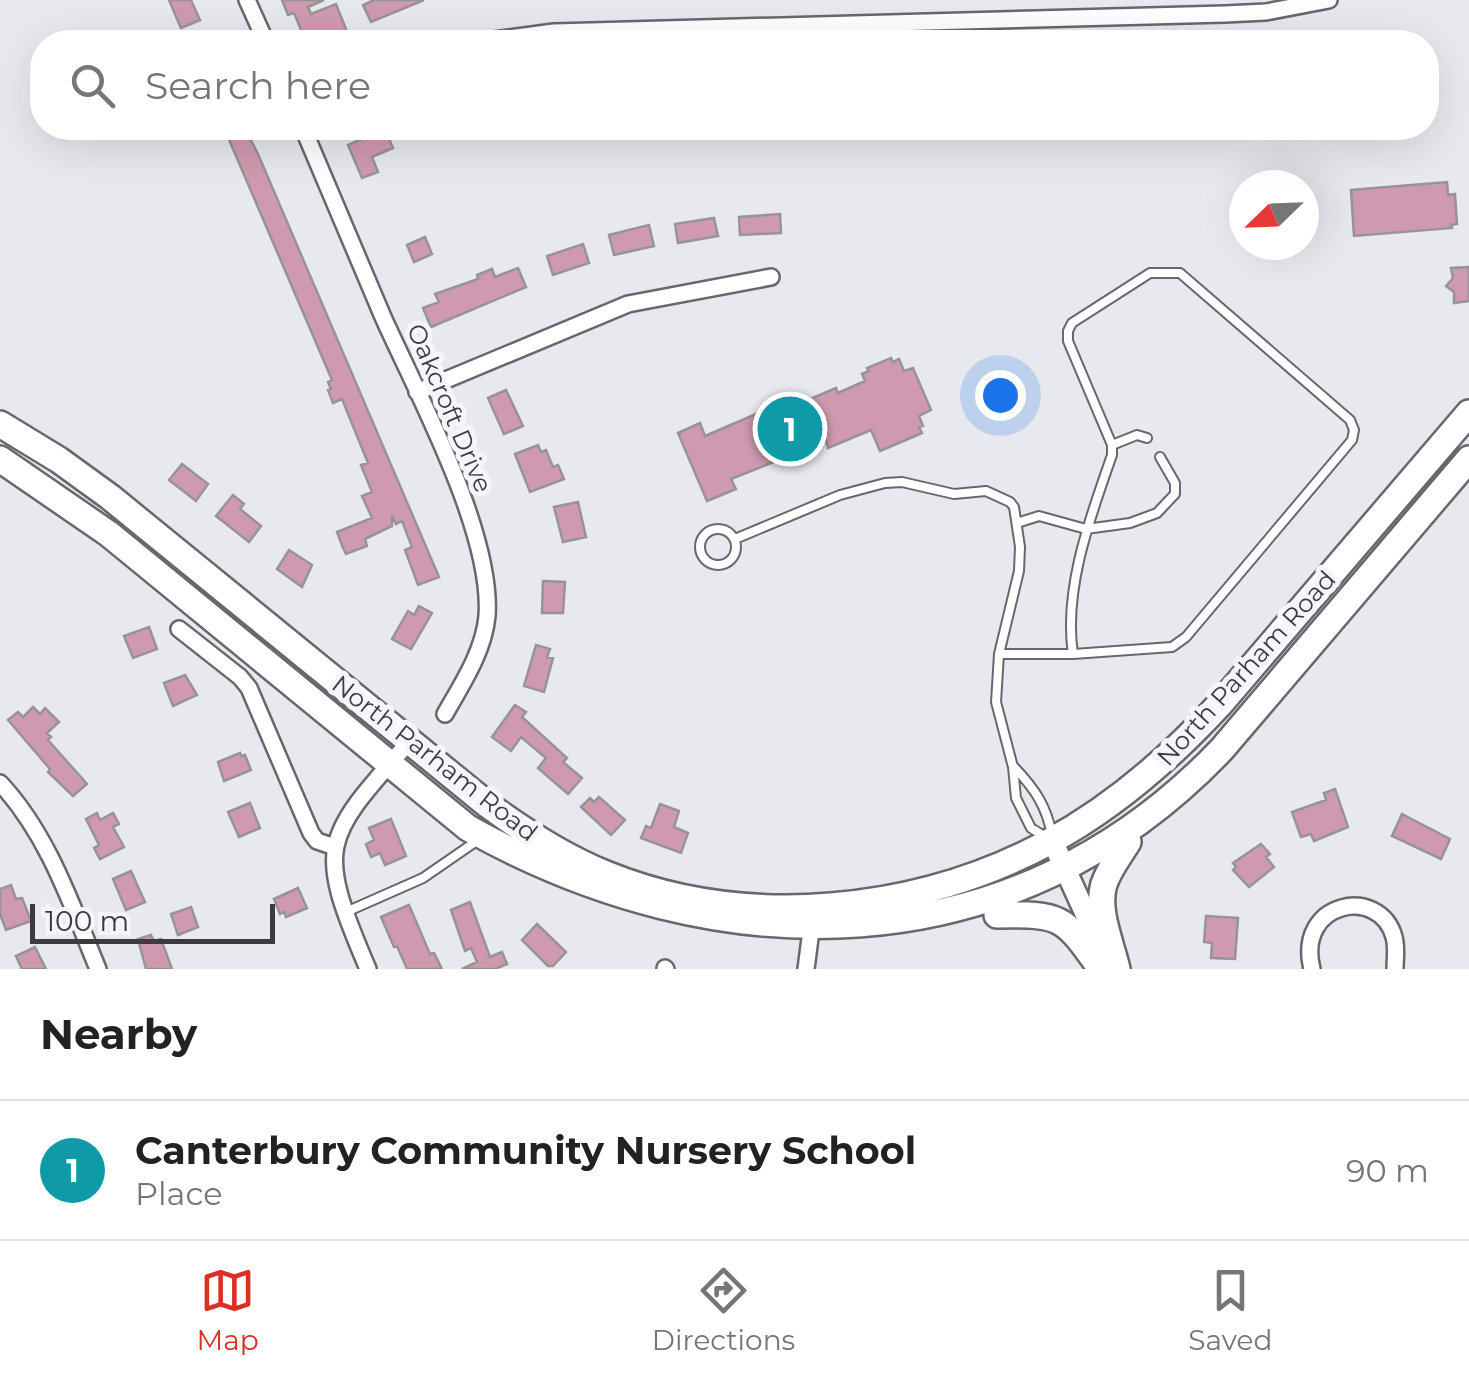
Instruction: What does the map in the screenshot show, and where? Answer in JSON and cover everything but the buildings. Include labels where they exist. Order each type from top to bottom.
[{"type":"highway","name":"North Parham Road","points":[[0,424],[110,497],[518,827],[608,874],[695,898],[739,904],[814,906],[865,902],[940,886],[984,871],[1052,840],[1134,785],[1198,728],[1466,423]]},
{"type":"highway","name":"North Parham Road","points":[[0,459],[115,538],[482,838],[554,882],[631,915],[716,936],[810,943],[903,934],[976,915],[1070,874],[1132,834],[1181,792],[1222,749],[1469,459]]},
{"type":"highway","points":[[1114,969],[1102,892],[1108,873],[1132,834]]},
{"type":"highway","points":[[976,915],[1034,913],[1052,918],[1076,934],[1101,969]]},
{"type":"street","points":[[248,0],[261,30]]},
{"type":"street","points":[[629,30],[1225,14],[1266,12],[1329,0]]},
{"type":"street","name":"Oakcroft Drive","points":[[308,140],[472,526],[488,596],[486,621],[481,643],[446,714]]},
{"type":"street","points":[[417,392],[628,304],[771,277]]},
{"type":"street","points":[[179,629],[240,676],[249,688],[311,834],[334,847]]},
{"type":"street","points":[[368,969],[336,885],[334,847],[349,811],[409,742]]},
{"type":"street","points":[[0,783],[52,861],[98,969]]},
{"type":"street","points":[[1052,840],[1114,969]]},
{"type":"street","points":[[806,969],[814,906]]},
{"type":"street","points":[[1312,969],[1308,950],[1316,924],[1332,912],[1352,906],[1378,913],[1389,925],[1395,941],[1395,969]]},
{"type":"lane","points":[[999,654],[1072,654],[1172,647],[1186,638],[1352,440],[1350,420],[1180,273],[1150,273],[1072,323],[1068,331],[1068,341],[1112,445],[1086,529],[1069,630],[1072,654]]},
{"type":"lane","points":[[1112,445],[1137,435],[1146,438]]},
{"type":"lane","points":[[1017,523],[1039,516],[1086,529],[1130,523],[1157,512],[1175,494],[1175,483],[1160,457]]},
{"type":"lane","points":[[734,539],[840,496],[885,483],[902,482],[954,494],[996,493],[1014,507],[1019,571],[999,654],[996,702],[1013,767],[1016,798],[1031,828],[1052,840]]},
{"type":"lane","points":[[710,530],[728,532],[734,539],[736,548],[726,564],[716,566],[701,555],[699,545],[710,530]]},
{"type":"lane","points":[[1013,767],[1034,788],[1048,814],[1052,840]]},
{"type":"lane","points":[[344,913],[422,878],[482,838]]},
{"type":"place","name":"Canterbury Community Nursery School","points":[[790,429]]}]
